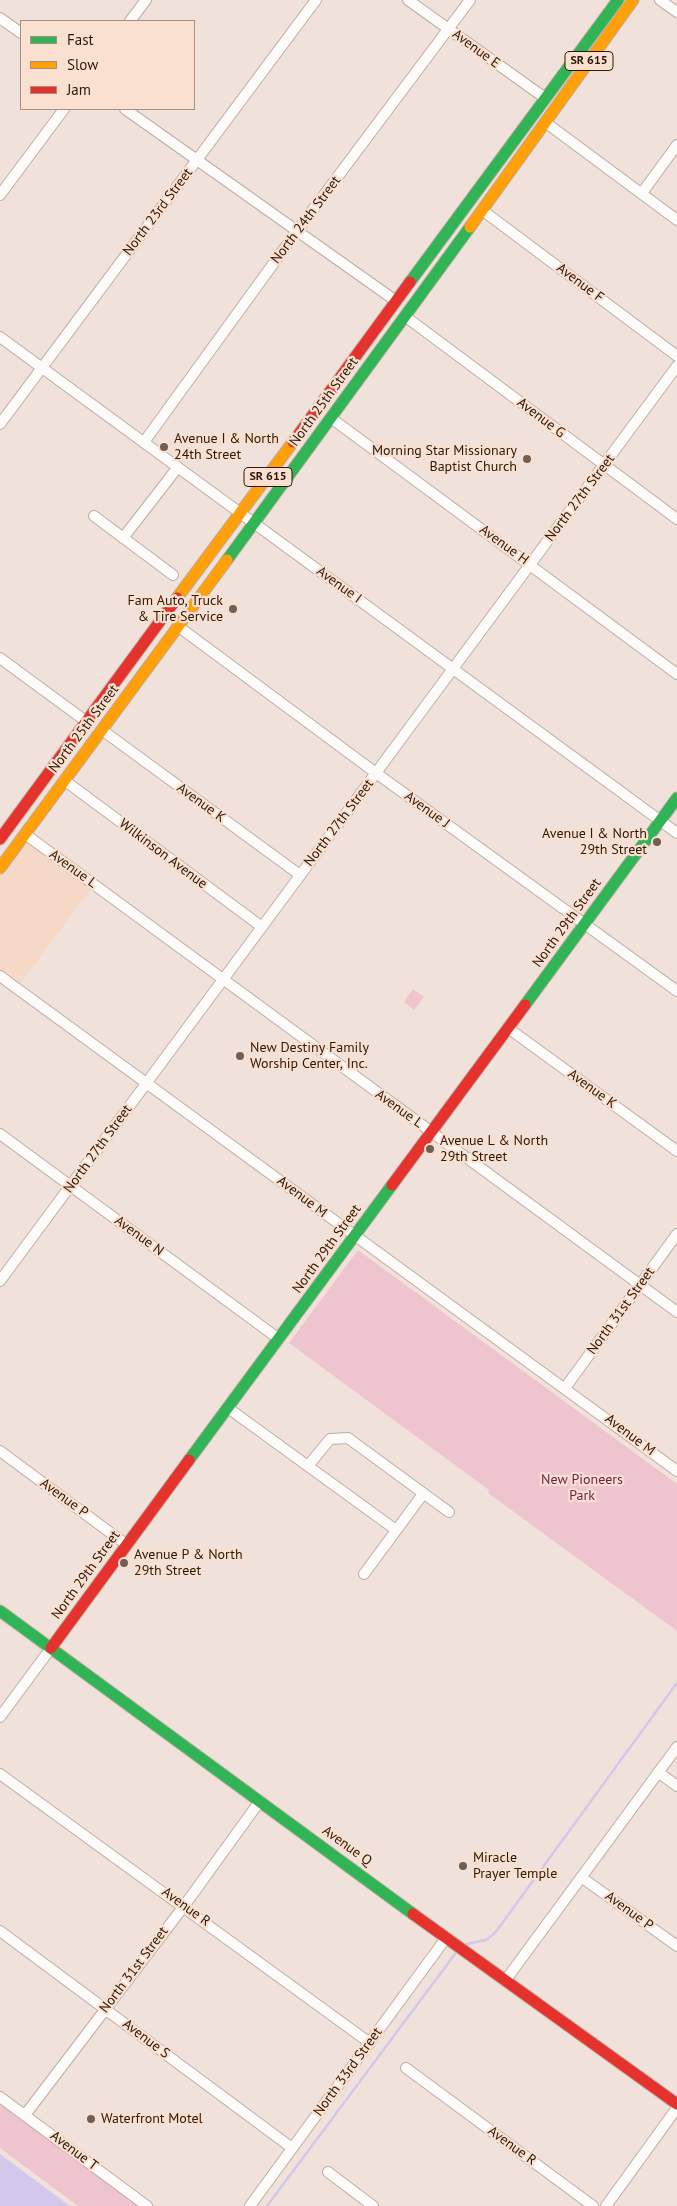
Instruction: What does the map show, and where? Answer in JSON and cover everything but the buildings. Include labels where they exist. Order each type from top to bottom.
[{"type":"main road","name":"North 25th Street","points":[[0,839],[618,0]]},
{"type":"main road","name":"North 25th Street","points":[[0,868],[406,316],[633,0]]},
{"type":"main road","points":[[482,210],[485,197],[525,140],[534,113]]},
{"type":"main road","points":[[346,397],[349,386],[396,320],[400,311],[396,301]]},
{"type":"main road","points":[[37,818],[39,804],[86,741],[87,722]]},
{"type":"main road","name":"North 29th Street","points":[[51,1648],[677,798]]},
{"type":"main road","name":"Avenue Q","points":[[0,1611],[677,2106]]},
{"type":"street","points":[[131,20],[146,0]]},
{"type":"street","name":"North 23rd Street","points":[[0,424],[316,0]]},
{"type":"street","name":"Avenue E","points":[[408,0],[545,98]]},
{"type":"street","name":"North 24th Street","points":[[144,442],[297,231],[470,0]]},
{"type":"street","points":[[660,0],[677,12]]},
{"type":"street","points":[[0,18],[20,32]]},
{"type":"street","points":[[0,195],[63,110]]},
{"type":"street","points":[[126,110],[396,301]]},
{"type":"street","points":[[545,122],[677,220]]},
{"type":"street","points":[[642,193],[677,146]]},
{"type":"street","name":"Avenue F","points":[[482,210],[677,356]]},
{"type":"street","name":"Avenue G","points":[[406,316],[677,519]]},
{"type":"street","name":"Avenue I","points":[[0,337],[677,833]]},
{"type":"street","name":"North 27th Street","points":[[0,1281],[677,366]]},
{"type":"street","name":"Avenue H","points":[[331,418],[677,674]]},
{"type":"street","points":[[123,538],[178,467]]},
{"type":"street","points":[[94,516],[174,575]]},
{"type":"street","name":"Avenue J","points":[[179,627],[376,773],[677,991]]},
{"type":"street","points":[[0,658],[87,722]]},
{"type":"street","name":"Avenue K","points":[[102,730],[300,875]]},
{"type":"street","name":"Wilkinson Avenue","points":[[64,780],[262,927]]},
{"type":"street","name":"Avenue L","points":[[25,834],[677,1312]]},
{"type":"street","name":"Avenue M","points":[[0,976],[677,1471]]},
{"type":"street","name":"Avenue K","points":[[508,1028],[677,1150]]},
{"type":"street","name":"Avenue N","points":[[0,1134],[279,1339]]},
{"type":"street","name":"North 31st Street","points":[[566,1388],[677,1234]]},
{"type":"street","points":[[228,1408],[396,1530]]},
{"type":"street","points":[[308,1466],[330,1440],[348,1438],[449,1512]]},
{"type":"street","name":"Avenue P","points":[[0,1451],[127,1545]]},
{"type":"street","points":[[364,1574],[423,1494]]},
{"type":"street","name":"North 29th Street","points":[[0,1717],[51,1648]]},
{"type":"street","points":[[505,1981],[677,1747]]},
{"type":"street","points":[[658,1772],[677,1786]]},
{"type":"street","name":"Avenue R","points":[[0,1774],[370,2042]]},
{"type":"street","name":"North 31st Street","points":[[25,2115],[184,1906],[260,1801]]},
{"type":"street","name":"Avenue P","points":[[581,1877],[677,1946]]},
{"type":"street","name":"Avenue S","points":[[0,1931],[292,2148]]},
{"type":"street","name":"North 33rd Street","points":[[250,2206],[446,1938]]},
{"type":"street","name":"Avenue R","points":[[406,2068],[594,2206]]},
{"type":"street","name":"Avenue T","points":[[0,2097],[147,2206]]},
{"type":"street","points":[[606,2206],[677,2106]]},
{"type":"street","points":[[328,2172],[373,2206]]},
{"type":"shaded area","points":[[26,841],[91,889],[20,984],[0,970],[0,875]]},
{"type":"shaded area","points":[[0,2154],[70,2206],[0,2206]]},
{"type":"green space","points":[[413,989],[424,997],[414,1010],[404,1002]]},
{"type":"green space","name":"New Pioneers Park","points":[[358,1250],[677,1484],[677,1631],[488,1493],[489,1490],[289,1343]]},
{"type":"green space","points":[[0,2103],[138,2206],[78,2206],[0,2148]]},
{"type":"waterway","points":[[467,1944],[486,1940],[495,1933],[677,1683]]},
{"type":"waterway","points":[[267,2206],[455,1954]]},
{"type":"traffic: fast","points":[[410,282],[618,0]]},
{"type":"traffic: fast","points":[[227,560],[470,227]]},
{"type":"traffic: fast","points":[[525,1005],[677,798]]},
{"type":"traffic: fast","points":[[189,1460],[392,1185]]},
{"type":"traffic: fast","points":[[0,1611],[413,1914]]},
{"type":"traffic: slow","points":[[470,227],[633,0]]},
{"type":"traffic: slow","points":[[177,598],[293,442]]},
{"type":"traffic: slow","points":[[0,868],[227,560]]},
{"type":"traffic: jam","points":[[293,442],[410,282]]},
{"type":"traffic: jam","points":[[0,839],[177,598]]},
{"type":"traffic: jam","points":[[392,1185],[525,1005]]},
{"type":"traffic: jam","points":[[51,1648],[189,1460]]},
{"type":"traffic: jam","points":[[413,1914],[677,2104]]},
{"type":"place","name":"Avenue I & North 24th Street","points":[[164,447]]},
{"type":"place","name":"Morning Star Missionary Baptist Church","points":[[527,459]]},
{"type":"place","name":"Fam Auto, Truck & Tire Service","points":[[233,609]]},
{"type":"place","name":"Avenue I & North 29th Street","points":[[657,842]]},
{"type":"place","name":"New Destiny Family Worship Center, Inc.","points":[[240,1056]]},
{"type":"place","name":"Avenue L & North 29th Street","points":[[430,1149]]},
{"type":"place","name":"Avenue P & North 29th Street","points":[[124,1563]]},
{"type":"place","name":"Miracle Prayer Temple","points":[[463,1866]]},
{"type":"place","name":"Waterfront Motel","points":[[91,2119]]}]
